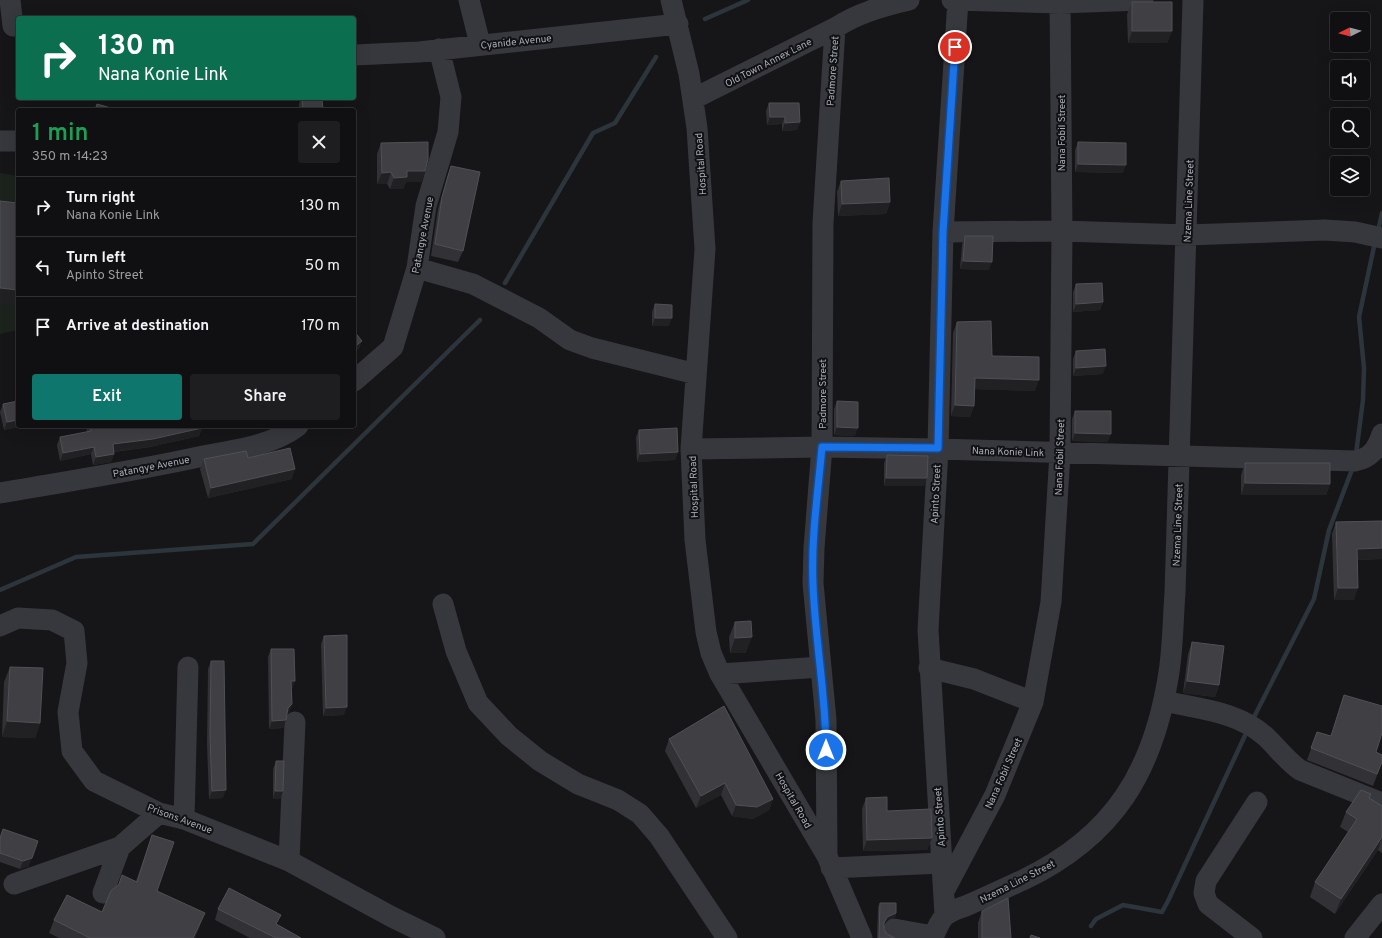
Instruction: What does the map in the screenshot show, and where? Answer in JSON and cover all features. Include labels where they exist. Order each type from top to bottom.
[{"type":"street","points":[[10,0],[10,26]]},
{"type":"street","points":[[469,0],[480,44]]},
{"type":"street","name":"Hospital Road","points":[[671,0],[678,24],[697,128],[705,249],[691,449],[695,540],[706,632],[711,653],[720,674],[829,862],[873,932]]},
{"type":"street","name":"Old Town Annex Lane","points":[[693,100],[835,28],[851,18],[879,8],[909,0]]},
{"type":"street","points":[[952,0],[1142,0]]},
{"type":"street","name":"Apinto Street","points":[[945,915],[929,668],[928,630],[938,448],[943,232],[958,0]]},
{"type":"street","name":"Nzema Line Street","points":[[945,915],[1031,876],[1055,862],[1093,835],[1122,802],[1137,777],[1154,735],[1164,701],[1169,670],[1175,594],[1194,0]]},
{"type":"street","name":"Nana Fobil Street","points":[[943,892],[995,795],[1033,702],[1051,602],[1060,453],[1062,231],[1060,1]]},
{"type":"street","name":"Cyanide Avenue","points":[[356,54],[439,49],[678,24]]},
{"type":"street","name":"Padmore Street","points":[[829,862],[826,720],[813,583],[814,548],[822,447],[823,223],[835,28]]},
{"type":"street","name":"Patangye Avenue","points":[[356,379],[393,347],[416,268],[426,206],[448,132],[451,97],[439,49]]},
{"type":"street","points":[[0,142],[16,141]]},
{"type":"street","points":[[943,232],[1062,231],[1187,234],[1325,230],[1355,232],[1382,238]]},
{"type":"street","points":[[416,268],[473,284],[539,318],[570,340],[696,374]]},
{"type":"street","name":"Patangye Avenue","points":[[0,493],[163,465],[263,444],[295,428]]},
{"type":"street","name":"Nana Konie Link","points":[[691,449],[822,447],[938,448],[1355,461],[1364,460],[1372,454],[1382,434]]},
{"type":"street","points":[[443,604],[456,651],[478,703],[509,736],[540,761],[578,784],[618,800],[640,814],[659,836],[727,938]]},
{"type":"street","name":"Prisons Avenue","points":[[0,626],[18,618],[52,620],[74,631],[77,663],[68,712],[72,751],[94,781],[159,813],[184,819],[289,861],[392,917],[435,938]]},
{"type":"street","points":[[184,819],[188,667]]},
{"type":"street","points":[[720,674],[820,667]]},
{"type":"street","points":[[929,668],[974,679],[1033,702]]},
{"type":"street","points":[[1164,701],[1230,715],[1245,722],[1264,735],[1288,761],[1300,770],[1382,803]]},
{"type":"street","points":[[289,861],[295,722]]},
{"type":"street","points":[[1252,938],[1208,904],[1204,893],[1206,881],[1257,802]]},
{"type":"street","points":[[14,884],[120,847],[159,813]]},
{"type":"street","points":[[104,892],[120,847]]},
{"type":"street","points":[[829,862],[942,863]]},
{"type":"street","points":[[1363,935],[1382,904]]},
{"type":"street","points":[[873,932],[933,937],[945,915]]},
{"type":"shaded area","points":[[0,173],[16,176],[16,330],[0,334]]},
{"type":"building","points":[[1132,2],[1172,2],[1172,31],[1132,31]]},
{"type":"building","points":[[302,100],[322,100],[323,108],[303,108]]},
{"type":"building","points":[[769,103],[799,103],[800,122],[785,123],[785,117],[770,117]]},
{"type":"building","points":[[97,104],[111,108],[96,108]]},
{"type":"building","points":[[428,142],[428,159],[425,171],[407,171],[407,177],[394,178],[391,172],[382,173],[381,143]]},
{"type":"building","points":[[1078,142],[1126,143],[1126,165],[1078,164]]},
{"type":"building","points":[[451,166],[480,172],[463,251],[435,244],[442,197]]},
{"type":"building","points":[[889,178],[890,202],[842,204],[841,181]]},
{"type":"building","points":[[0,201],[16,203],[16,290],[0,288]]},
{"type":"building","points":[[965,236],[993,236],[992,262],[963,261]]},
{"type":"building","points":[[1102,283],[1103,302],[1076,304],[1076,284]]},
{"type":"building","points":[[655,304],[672,305],[672,318],[655,318]]},
{"type":"building","points":[[991,321],[992,356],[1039,357],[1039,380],[975,378],[974,406],[955,405],[957,322]]},
{"type":"building","points":[[356,334],[362,341],[356,346]]},
{"type":"building","points":[[1105,349],[1106,366],[1076,368],[1076,351]]},
{"type":"building","points":[[16,401],[16,420],[7,422],[3,404]]},
{"type":"building","points":[[837,401],[858,402],[858,428],[837,427]]},
{"type":"building","points":[[1075,411],[1111,411],[1111,434],[1075,433]]},
{"type":"building","points":[[90,428],[202,428],[153,439],[113,444],[114,454],[96,457],[94,447],[63,453],[60,437],[91,431]]},
{"type":"building","points":[[677,428],[678,452],[640,454],[639,430]]},
{"type":"building","points":[[290,448],[295,469],[211,488],[204,459],[246,451],[248,458]]},
{"type":"building","points":[[887,455],[928,456],[927,478],[886,478]]},
{"type":"building","points":[[1245,463],[1330,463],[1330,484],[1245,483]]},
{"type":"building","points":[[1382,521],[1382,548],[1357,549],[1358,588],[1338,588],[1336,522]]},
{"type":"building","points":[[751,621],[752,637],[735,638],[735,622]]},
{"type":"building","points":[[347,635],[347,707],[326,708],[324,636]]},
{"type":"building","points":[[1192,642],[1224,646],[1219,685],[1187,681]]},
{"type":"building","points":[[271,649],[294,649],[295,681],[291,681],[292,704],[288,708],[286,720],[272,721]]},
{"type":"building","points":[[211,661],[224,661],[226,790],[212,791],[210,736]]},
{"type":"building","points":[[10,667],[43,668],[40,723],[7,721]]},
{"type":"building","points":[[1344,695],[1382,706],[1382,733],[1376,752],[1382,755],[1382,762],[1377,774],[1311,748],[1317,732],[1331,736]]},
{"type":"building","points":[[724,706],[773,799],[757,807],[736,805],[725,783],[701,796],[669,739]]},
{"type":"building","points":[[276,761],[284,761],[283,791],[275,791]]},
{"type":"building","points":[[1361,790],[1371,794],[1369,798],[1382,806],[1382,837],[1341,899],[1315,882],[1357,819],[1346,812]]},
{"type":"building","points":[[887,797],[887,811],[931,809],[932,838],[867,840],[866,798]]},
{"type":"building","points":[[3,829],[38,841],[32,858],[23,861],[0,853],[0,838]]},
{"type":"building","points":[[152,835],[174,842],[157,891],[205,913],[193,938],[90,938],[54,920],[67,895],[102,912],[111,891],[119,884],[122,875],[137,882]]},
{"type":"building","points":[[229,888],[281,915],[276,924],[301,938],[276,938],[218,909]]},
{"type":"building","points":[[1008,898],[1011,938],[982,938],[982,911]]},
{"type":"building","points":[[880,903],[896,903],[896,913],[887,917],[884,923],[884,929],[887,934],[895,938],[879,938]]},
{"type":"building","points":[[1031,935],[1040,938],[1030,938]]},
{"type":"waterway","points":[[705,19],[748,0]]},
{"type":"waterway","points":[[505,283],[593,133],[615,123],[656,57]]},
{"type":"waterway","points":[[1378,231],[1382,213]]},
{"type":"waterway","points":[[1356,454],[1363,400],[1364,368],[1359,317],[1375,242]]},
{"type":"waterway","points":[[0,590],[76,557],[253,544],[480,320]]},
{"type":"waterway","points":[[1252,721],[1314,599],[1329,530],[1353,467]]},
{"type":"waterway","points":[[1091,926],[1096,919],[1123,905],[1162,912],[1248,729]]},
{"type":"route","points":[[826,750],[826,720],[813,583],[814,548],[822,447],[938,448],[943,232],[955,47]]}]
